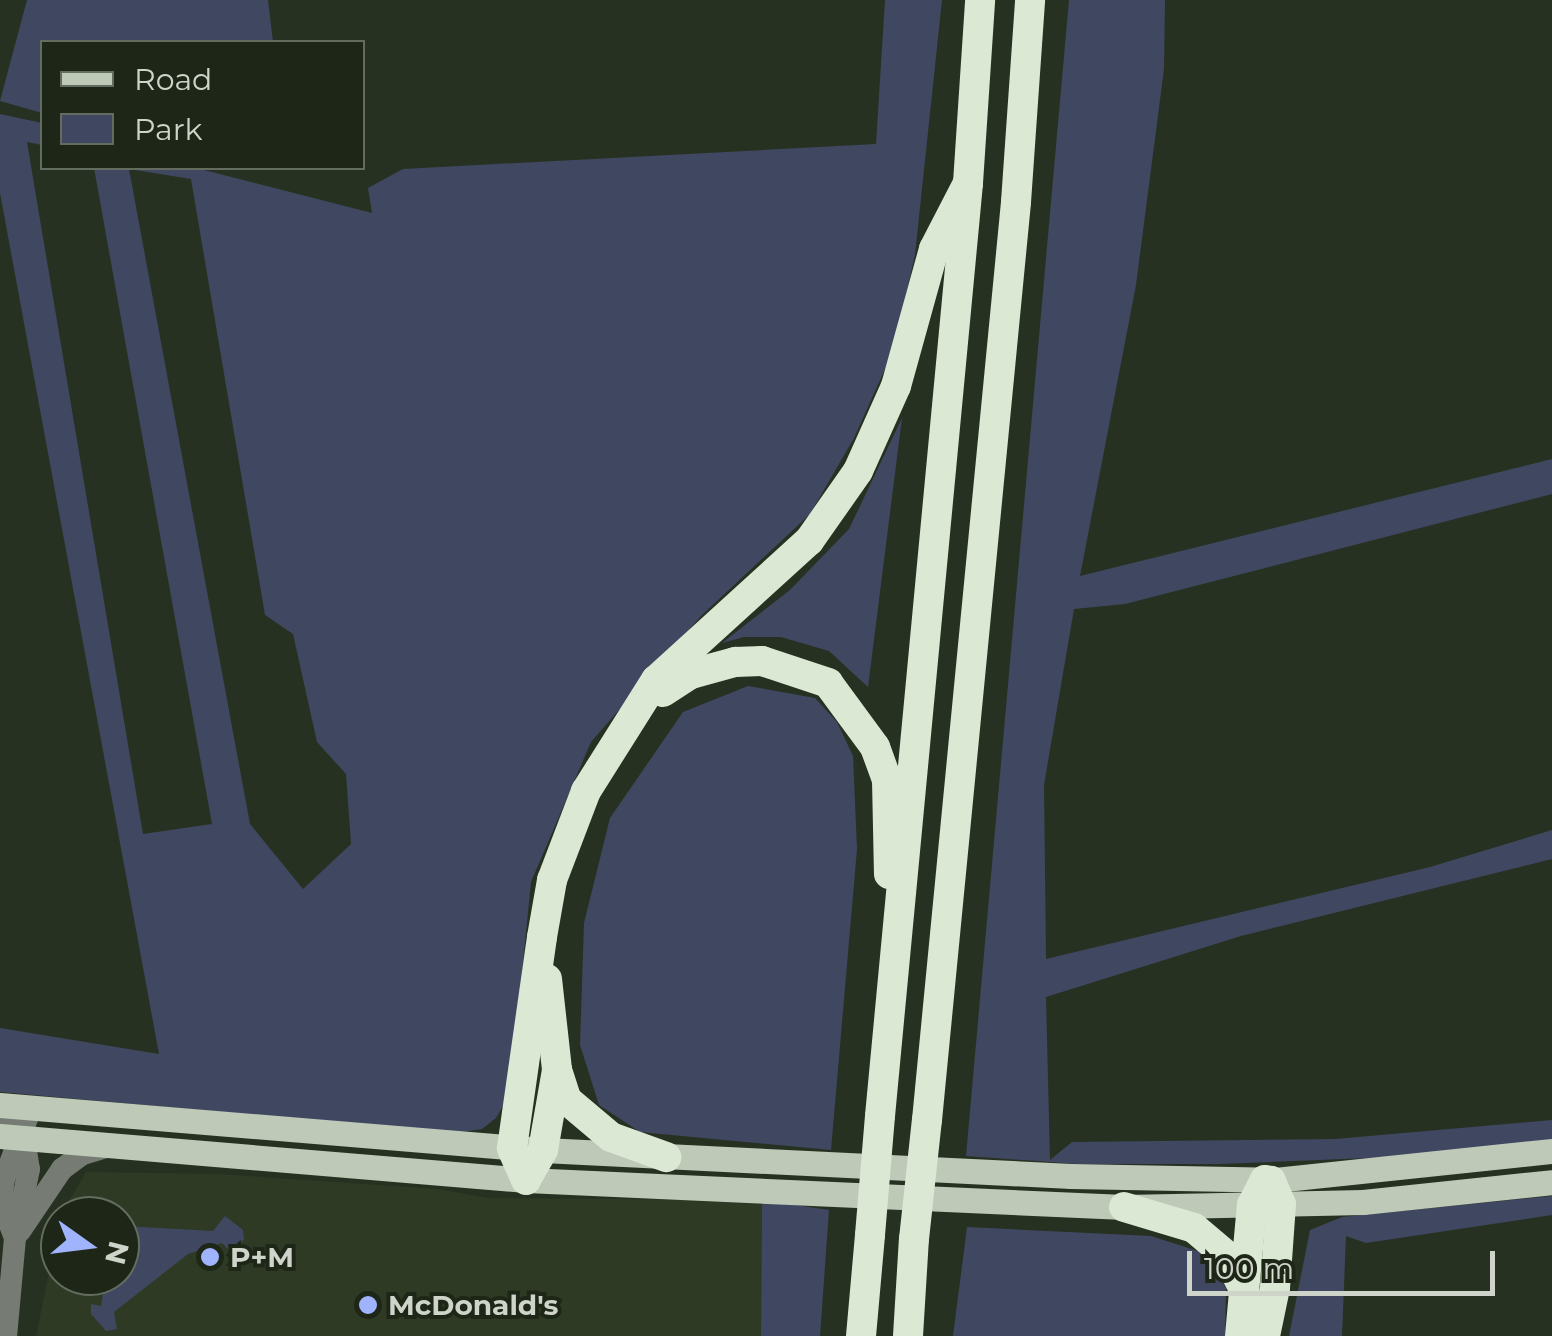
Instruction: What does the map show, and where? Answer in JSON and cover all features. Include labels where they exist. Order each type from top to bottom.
[{"type":"highway","points":[[861,1336],[968,183],[980,0]]},
{"type":"highway","points":[[908,1336],[914,1238],[1016,202],[1030,0]]},
{"type":"highway","points":[[526,1180],[512,1148],[542,936],[552,880],[568,830],[603,759],[656,680],[809,542],[858,471],[896,386],[934,249],[968,183]]},
{"type":"highway","points":[[636,710],[692,674],[735,662],[762,661],[828,684],[876,747],[887,780],[895,968]]},
{"type":"highway","points":[[542,936],[557,1070],[568,1100],[582,1116],[612,1137],[666,1157]]},
{"type":"highway","points":[[526,1180],[542,1150],[557,1070]]},
{"type":"highway","points":[[1240,1336],[1245,1292],[1266,1197]]},
{"type":"highway","points":[[1265,1336],[1275,1288],[1266,1197]]},
{"type":"highway","points":[[1124,1207],[1194,1228],[1227,1256],[1245,1292]]},
{"type":"main road","points":[[0,1107],[542,1150],[934,1172],[1217,1178],[1266,1197],[1382,1200],[1552,1182]]},
{"type":"main road","points":[[9,1136],[526,1180],[1124,1207],[1266,1197],[1552,1151]]},
{"type":"street","points":[[0,1107],[9,1136],[29,1169],[15,1238],[6,1336]]},
{"type":"street","points":[[15,1238],[1,1203],[9,1136],[31,1108]]},
{"type":"street","points":[[15,1238],[62,1168],[83,1154],[111,1145]]},
{"type":"shaded area","points":[[86,1172],[218,1174],[437,1189],[488,1198],[762,1200],[761,1336],[36,1336],[44,1296],[140,1296],[140,1196],[72,1196]]},
{"type":"green space","points":[[27,0],[268,0],[273,40],[40,40],[40,112],[0,101]]},
{"type":"green space","points":[[885,0],[942,0],[915,255],[893,351],[854,438],[810,514],[701,616],[591,742],[531,882],[514,1054],[507,1099],[496,1118],[482,1129],[455,1133],[0,1092],[0,1028],[159,1054],[0,193],[0,114],[40,123],[40,145],[27,142],[143,834],[212,824],[94,170],[129,170],[250,824],[303,889],[351,844],[346,774],[317,742],[293,634],[265,615],[191,179],[135,170],[204,170],[372,213],[368,188],[403,169],[876,144]]},
{"type":"green space","points":[[1069,0],[1165,0],[1164,69],[1136,285],[1080,576],[1552,459],[1552,494],[1125,604],[1074,609],[1044,785],[1046,959],[1430,867],[1552,830],[1552,859],[1241,936],[1046,997],[1050,1160],[1072,1142],[1335,1139],[1552,1120],[1552,1141],[1442,1155],[1220,1164],[1078,1164],[966,1156]]},
{"type":"green space","points":[[902,418],[868,687],[829,651],[781,637],[744,637],[722,643],[790,590],[849,529]]},
{"type":"green space","points":[[748,686],[815,698],[837,722],[853,756],[857,849],[831,1150],[640,1132],[599,1105],[580,1045],[584,923],[610,818],[683,712]]},
{"type":"green space","points":[[1552,1196],[1552,1215],[1366,1243],[1346,1236],[1342,1336],[1289,1336],[1310,1230],[1342,1217]]},
{"type":"green space","points":[[762,1200],[829,1210],[820,1336],[761,1336]]},
{"type":"green space","points":[[225,1216],[243,1230],[244,1240],[230,1251],[222,1243],[188,1254],[140,1292],[140,1227],[213,1231]]},
{"type":"green space","points":[[967,1227],[1151,1236],[1207,1254],[1226,1288],[1225,1336],[953,1336]]},
{"type":"green space","points":[[103,1296],[134,1296],[114,1312],[117,1329],[106,1331],[91,1314],[91,1304],[101,1306]]},
{"type":"place","name":"P+M","points":[[210,1257]]},
{"type":"place","name":"McDonald's","points":[[368,1305]]}]
